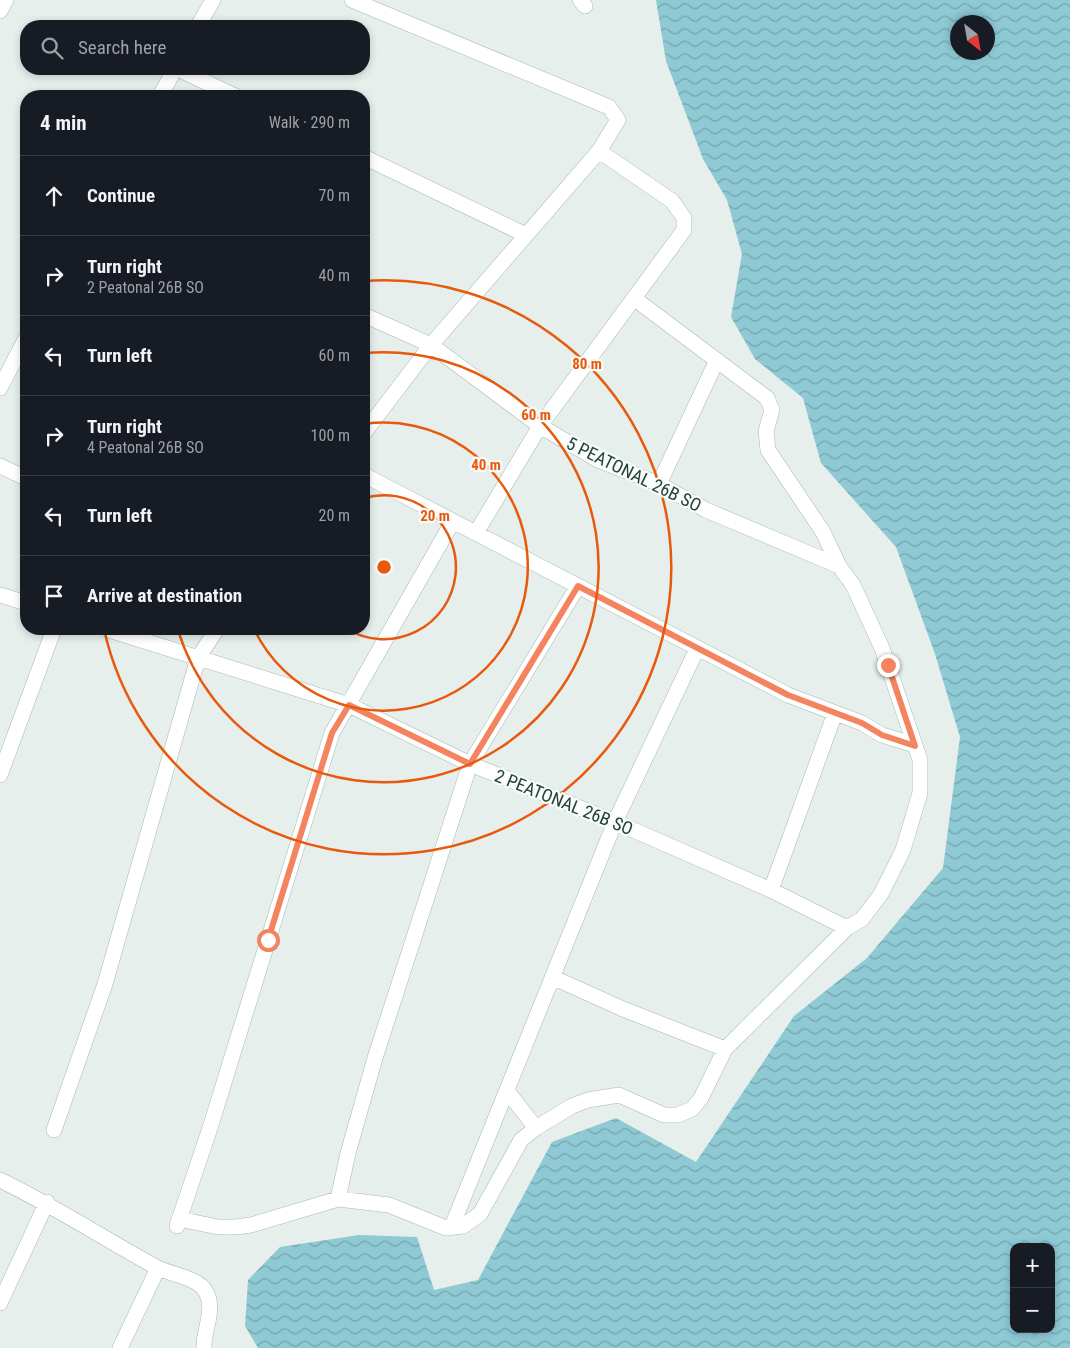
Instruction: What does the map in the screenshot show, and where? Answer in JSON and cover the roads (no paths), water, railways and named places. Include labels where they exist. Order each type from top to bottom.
[{"type":"street","points":[[0,11],[6,0]]},
{"type":"street","points":[[201,20],[213,0]]},
{"type":"street","points":[[352,0],[609,107],[617,117],[618,122],[599,151],[431,345],[370,425]]},
{"type":"street","points":[[164,90],[172,75]]},
{"type":"street","points":[[189,75],[223,90]]},
{"type":"street","points":[[476,533],[540,426],[635,300],[684,230],[684,218],[672,201],[599,151]]},
{"type":"street","points":[[370,160],[526,234]]},
{"type":"street","points":[[453,521],[332,733],[210,1128],[178,1222],[218,1227],[251,1225],[338,1199],[389,1205],[446,1228],[463,1226],[480,1214],[514,1150],[536,1128],[572,1106],[603,1096],[619,1095],[664,1116],[686,1113],[701,1098],[725,1049],[848,928],[862,919],[881,894],[903,850],[920,793],[920,760],[882,648],[853,586],[839,566],[823,532],[768,450],[766,431],[772,410],[767,398],[635,300]]},
{"type":"street","name":"5 PEATONAL 26B SO","points":[[370,318],[431,345],[540,426],[598,460],[659,484],[706,510],[839,566]]},
{"type":"street","points":[[0,388],[20,350]]},
{"type":"street","points":[[659,484],[717,360]]},
{"type":"street","points":[[0,466],[20,475]]},
{"type":"street","points":[[370,478],[788,695],[862,723],[882,735],[915,746]]},
{"type":"street","points":[[338,1199],[348,1153],[375,1058],[470,764],[578,586]]},
{"type":"street","points":[[0,595],[20,602]]},
{"type":"street","points":[[0,775],[52,635]]},
{"type":"street","name":"2 PEATONAL 26B SO","points":[[125,635],[349,705],[470,764],[615,822],[771,890],[848,928]]},
{"type":"street","points":[[54,1130],[105,984],[198,658],[213,635]]},
{"type":"street","points":[[452,1226],[615,822],[697,649]]},
{"type":"street","points":[[771,890],[835,713]]},
{"type":"street","points":[[552,978],[623,1009],[725,1049]]},
{"type":"street","points":[[507,1091],[536,1128]]},
{"type":"street","points":[[0,1180],[47,1202],[158,1268],[200,1284],[208,1296],[209,1322],[204,1348]]},
{"type":"street","points":[[0,1303],[47,1202]]},
{"type":"street","points":[[120,1348],[158,1268]]},
{"type":"water","points":[[656,0],[1070,0],[1070,1348],[258,1348],[245,1326],[248,1280],[280,1247],[359,1235],[417,1237],[434,1290],[478,1280],[552,1142],[616,1118],[696,1162],[794,1016],[867,958],[943,868],[960,737],[935,654],[896,547],[821,463],[803,398],[755,359],[731,317],[742,254],[727,200],[703,159],[666,61]]}]
